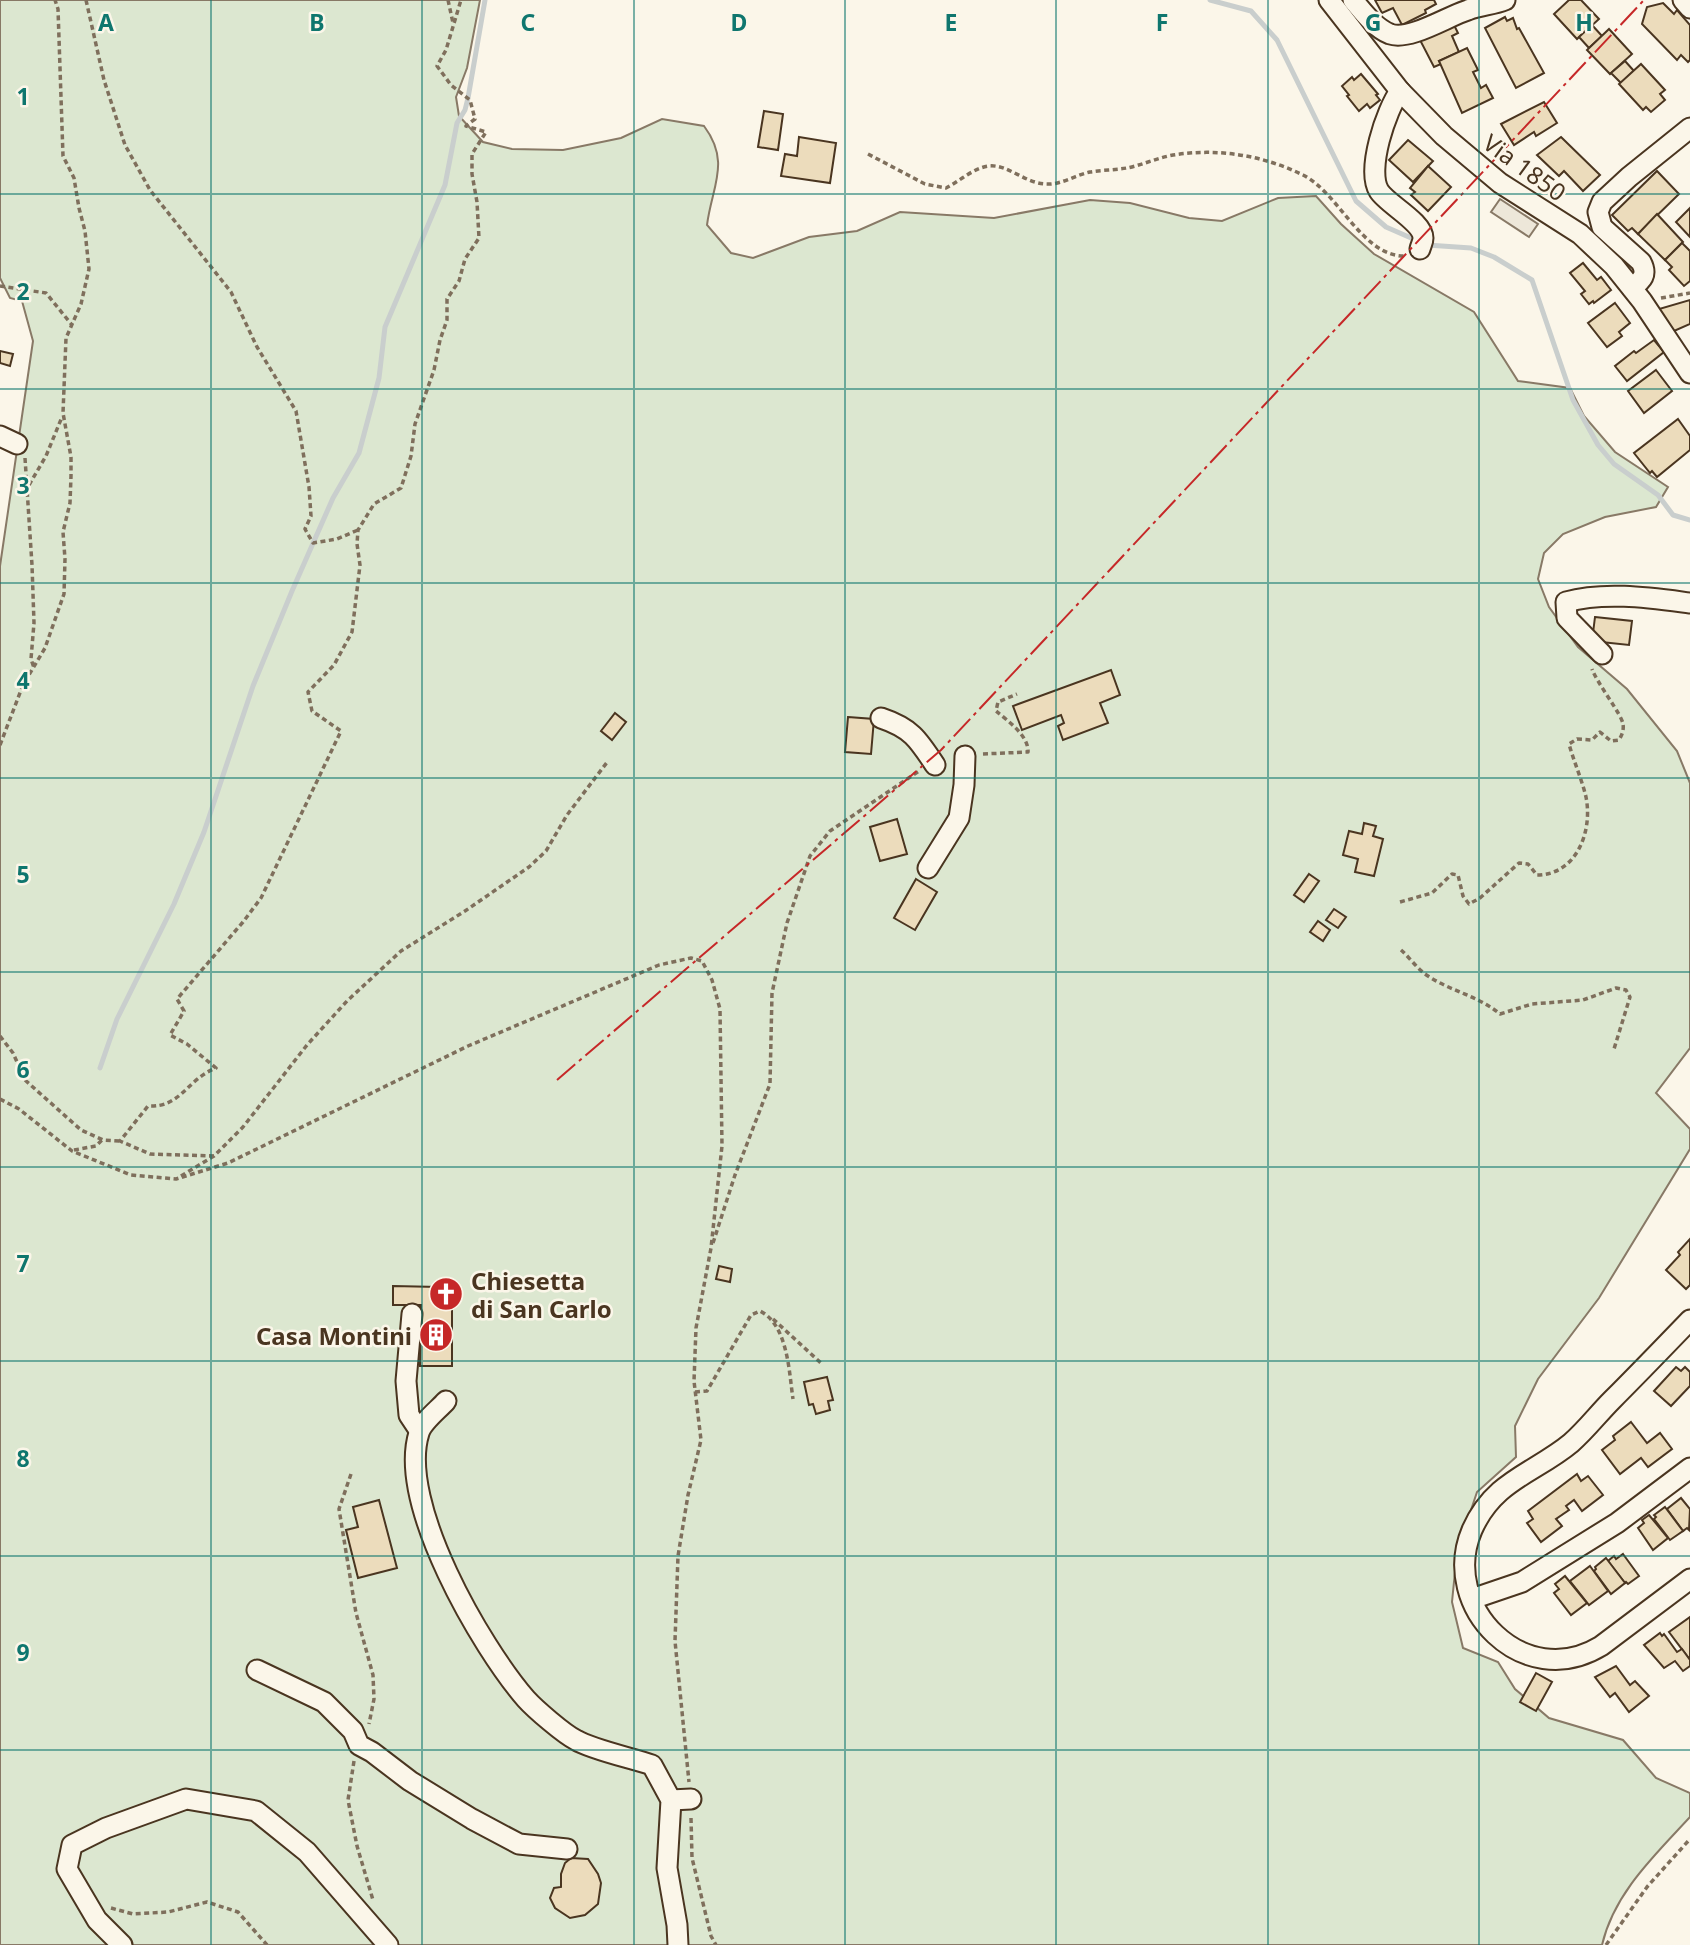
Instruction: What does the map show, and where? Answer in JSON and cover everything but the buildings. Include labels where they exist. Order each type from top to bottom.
[{"type":"street","name":"Via 1850","points":[[1329,0],[1400,91],[1444,136],[1500,183],[1580,234],[1614,266],[1637,294],[1690,373]]},
{"type":"street","points":[[1353,0],[1379,26],[1389,33],[1400,35],[1430,26],[1468,9],[1505,0]]},
{"type":"street","points":[[1683,0],[1690,8]]},
{"type":"street","points":[[1400,91],[1394,99],[1379,140],[1374,182],[1380,194],[1421,229],[1422,243]]},
{"type":"street","points":[[1637,294],[1645,273],[1644,268],[1641,262],[1602,227],[1598,212],[1602,202],[1629,177],[1690,128]]},
{"type":"street","points":[[1596,660],[1567,618],[1566,602],[1587,596],[1690,603]]},
{"type":"street","points":[[881,718],[902,725],[922,744],[935,765]]},
{"type":"street","points":[[928,868],[959,818],[965,756]]},
{"type":"street","points":[[412,1314],[406,1381],[409,1415],[419,1430]]},
{"type":"street","points":[[1690,1320],[1574,1440],[1510,1482],[1485,1509],[1473,1529],[1466,1552],[1465,1574],[1479,1614],[1501,1640],[1524,1655],[1557,1661],[1586,1655],[1690,1578]]},
{"type":"street","points":[[446,1401],[419,1430],[415,1455],[417,1487],[443,1564],[481,1638],[527,1701],[576,1741],[652,1765],[681,1799],[667,1868],[678,1945]]},
{"type":"street","points":[[1472,1599],[1522,1582],[1617,1523],[1690,1468]]},
{"type":"street","points":[[257,1670],[324,1702],[353,1731],[359,1745],[410,1781],[472,1819],[519,1844],[567,1849]]},
{"type":"street","points":[[122,1945],[97,1920],[67,1869],[72,1845],[106,1828],[186,1799],[256,1811],[307,1852],[388,1945]]},
{"type":"path","points":[[0,745],[23,685],[46,648],[64,594],[63,532],[71,503],[70,449],[63,413],[66,338],[81,304],[89,269],[85,231],[74,178],[63,156],[58,9],[55,0]]},
{"type":"path","points":[[86,0],[104,80],[125,145],[150,190],[231,292],[257,347],[296,411],[309,486],[311,516],[305,529],[313,543],[337,539],[358,530]]},
{"type":"path","points":[[448,0],[453,25]]},
{"type":"path","points":[[120,1142],[148,1106],[161,1107],[177,1100],[198,1077],[216,1068],[187,1044],[170,1035],[184,1011],[177,999],[261,898],[341,731],[312,711],[308,692],[334,665],[352,632],[360,565],[356,544],[358,530],[374,505],[401,488],[411,456],[415,424],[435,370],[440,340],[447,320],[447,299],[459,281],[465,259],[479,238],[472,153],[486,132],[466,126],[475,119],[470,100],[451,85],[437,66],[446,50],[461,0]]},
{"type":"path","points":[[868,153],[926,184],[946,188],[972,171],[989,166],[1003,168],[1031,183],[1052,184],[1090,172],[1128,167],[1172,155],[1212,152],[1249,155],[1300,174],[1318,184],[1373,245],[1396,256],[1411,256],[1422,243]]},
{"type":"path","points":[[0,286],[46,293],[72,325]]},
{"type":"path","points":[[1637,294],[1690,293]]},
{"type":"path","points":[[28,487],[46,456],[63,413]]},
{"type":"path","points":[[8,440],[22,451],[26,463],[33,594],[31,659],[34,668]]},
{"type":"path","points":[[1400,902],[1432,893],[1452,874],[1458,875],[1463,896],[1469,904],[1480,898],[1519,863],[1528,864],[1537,875],[1549,875],[1574,860],[1587,826],[1586,798],[1569,744],[1577,739],[1592,740],[1600,732],[1611,741],[1619,740],[1622,734],[1623,721],[1596,679],[1596,660]]},
{"type":"path","points":[[965,756],[1028,752],[1024,738],[996,711],[998,702],[1017,694]]},
{"type":"path","points":[[176,1179],[214,1156],[243,1127],[307,1045],[347,1001],[401,951],[529,867],[546,850],[567,815],[608,761]]},
{"type":"path","points":[[711,1248],[770,1084],[772,993],[787,923],[810,856],[830,831],[919,771],[935,765]]},
{"type":"path","points":[[1401,950],[1425,974],[1484,1001],[1500,1014],[1532,1004],[1583,1000],[1616,988],[1626,990],[1630,997],[1629,1004],[1614,1049]]},
{"type":"path","points":[[0,1099],[19,1109],[72,1151],[131,1175],[176,1179],[228,1163],[468,1046],[659,965],[691,958],[702,961],[712,980],[720,1009],[722,1146],[711,1248],[696,1328],[695,1392],[701,1440],[678,1556],[675,1628],[683,1724],[681,1799],[692,1858],[711,1936],[716,1945]]},
{"type":"path","points":[[0,1036],[13,1053],[25,1080],[81,1130],[103,1140],[120,1142],[150,1154],[214,1156]]},
{"type":"path","points":[[72,1151],[96,1146],[103,1140]]},
{"type":"path","points":[[695,1392],[707,1391],[751,1315],[760,1311],[769,1315],[822,1364]]},
{"type":"path","points":[[769,1315],[781,1337],[793,1399]]},
{"type":"path","points":[[1606,1945],[1647,1887],[1690,1839]]},
{"type":"path","points":[[86,1900],[133,1914],[168,1912],[207,1902],[239,1912],[267,1945]]},
{"type":"green space","points":[[0,0],[480,0],[467,68],[456,97],[459,116],[483,142],[512,149],[563,150],[621,138],[662,119],[704,126],[717,151],[718,163],[707,225],[731,253],[753,258],[809,237],[857,231],[900,212],[994,218],[1090,200],[1130,203],[1189,218],[1222,221],[1278,198],[1316,196],[1341,224],[1374,254],[1474,312],[1518,381],[1570,388],[1584,416],[1615,452],[1668,487],[1656,507],[1605,517],[1563,534],[1544,553],[1538,579],[1549,607],[1578,647],[1627,689],[1677,751],[1690,783],[1690,1048],[1656,1093],[1690,1129],[1690,1149],[1599,1298],[1538,1379],[1515,1426],[1516,1457],[1477,1492],[1457,1552],[1452,1602],[1463,1648],[1498,1662],[1515,1689],[1549,1718],[1623,1740],[1656,1778],[1690,1793],[1690,1817],[1650,1860],[1626,1892],[1616,1908],[1602,1945],[0,1945],[0,566],[33,341],[22,301],[10,298],[0,278]]},
{"type":"shaded area","points":[[1500,199],[1538,224],[1529,237],[1491,212]]},
{"type":"waterway","points":[[100,1068],[117,1019],[174,904],[204,832],[253,686],[292,591],[333,498],[359,453],[379,378],[385,327],[445,185],[457,123],[468,98],[485,0]]},
{"type":"waterway","points":[[1210,0],[1251,11],[1277,40],[1356,201],[1386,227],[1418,241]]},
{"type":"waterway","points":[[1427,245],[1471,248],[1494,257],[1532,280],[1573,400],[1598,445],[1614,464],[1658,495],[1673,515],[1690,520]]},
{"type":"power","points":[[557,1080],[941,750],[1644,0]]},
{"type":"place","name":"Chiesetta di San Carlo","points":[[446,1294]]},
{"type":"place","name":"Casa Montini","points":[[436,1335]]}]
